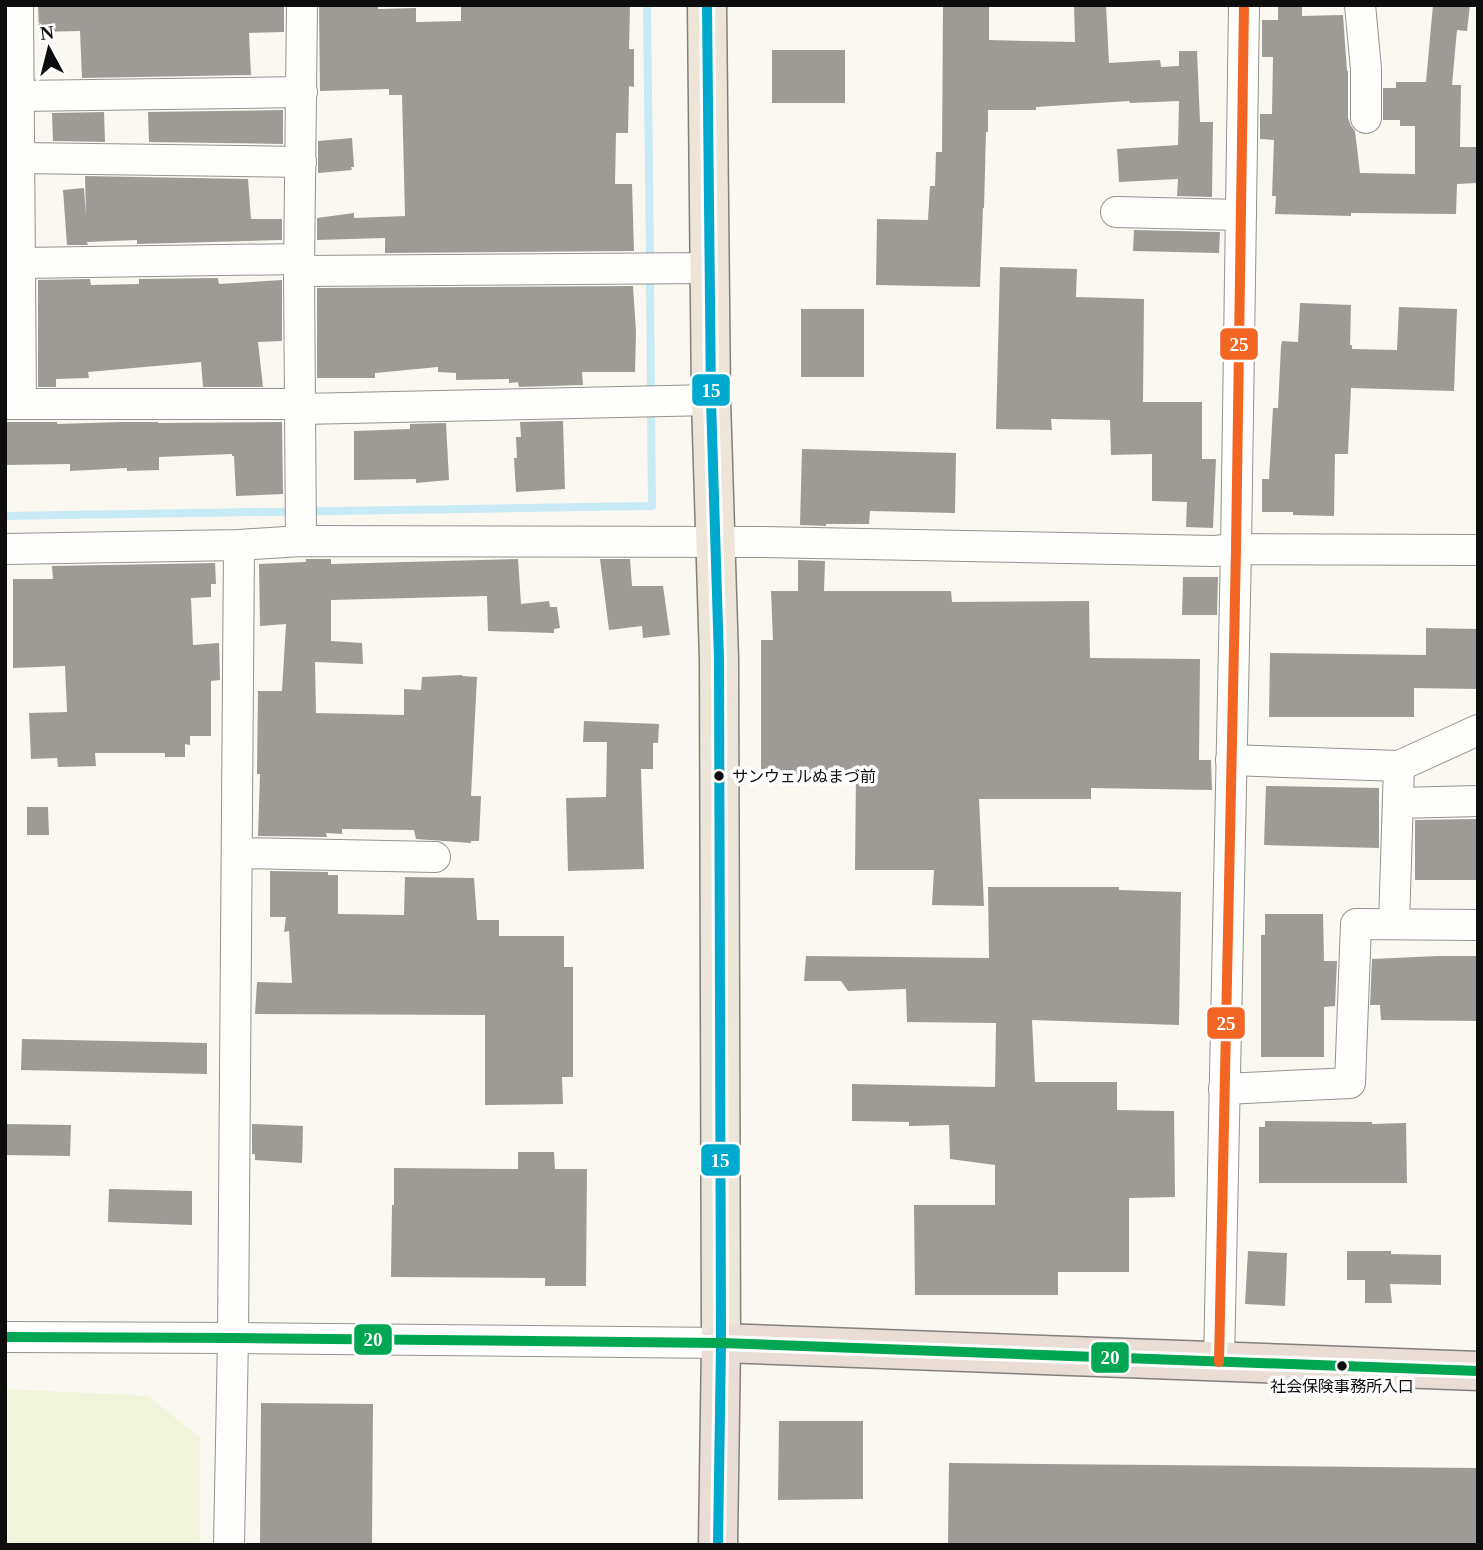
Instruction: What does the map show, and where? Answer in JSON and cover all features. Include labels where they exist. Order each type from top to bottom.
[{"type":"highway","points":[[718,1545],[721,1343],[1478,1371]]},
{"type":"main road","points":[[707,5],[711,400],[719,686],[721,1343]]},
{"type":"street","points":[[18,5],[20,263],[13,404],[288,404],[301,409],[711,400]]},
{"type":"street","points":[[301,541],[299,265],[302,5]]},
{"type":"street","points":[[1219,1362],[1244,5]]},
{"type":"street","points":[[1360,5],[1366,69],[1366,118]]},
{"type":"street","points":[[19,96],[302,92]]},
{"type":"street","points":[[20,158],[301,162]]},
{"type":"street","points":[[1115,212],[1241,215]]},
{"type":"street","points":[[20,263],[710,268]]},
{"type":"street","points":[[5,549],[239,545],[301,541],[716,542],[1200,550],[1478,550]]},
{"type":"street","points":[[229,1545],[239,545]]},
{"type":"street","points":[[1231,760],[1399,766],[1478,730]]},
{"type":"street","points":[[1394,924],[1399,766]]},
{"type":"street","points":[[1398,803],[1478,802]]},
{"type":"street","points":[[237,853],[435,857]]},
{"type":"street","points":[[1224,1089],[1350,1083],[1356,924],[1478,925]]},
{"type":"street","points":[[5,1337],[721,1343]]},
{"type":"green space","points":[[5,1389],[148,1396],[200,1438],[200,1545],[5,1545]]},
{"type":"building","points":[[38,5],[284,5],[284,32],[249,33],[251,75],[82,78],[80,31],[39,32]]},
{"type":"building","points":[[319,5],[378,5],[378,9],[416,8],[416,22],[461,21],[461,5],[630,5],[629,49],[634,49],[634,87],[629,86],[628,133],[616,133],[615,184],[632,184],[634,251],[385,253],[385,238],[317,240],[317,218],[354,213],[354,218],[405,216],[402,95],[389,95],[389,89],[320,91]]},
{"type":"building","points":[[943,5],[989,5],[989,40],[1075,42],[1074,5],[1106,5],[1109,63],[1160,60],[1161,67],[1179,66],[1179,51],[1197,51],[1200,122],[1213,122],[1212,197],[1177,196],[1178,179],[1119,182],[1117,149],[1178,145],[1179,101],[1129,101],[1036,107],[1036,110],[988,110],[980,287],[876,285],[877,219],[928,220],[930,186],[935,186],[936,152],[942,152]]},
{"type":"building","points":[[1278,5],[1302,5],[1302,16],[1343,15],[1348,71],[1348,118],[1355,131],[1360,173],[1415,174],[1415,126],[1400,126],[1400,120],[1383,120],[1383,88],[1396,88],[1396,82],[1426,82],[1433,5],[1470,5],[1467,31],[1457,30],[1452,85],[1461,85],[1460,147],[1478,147],[1478,183],[1457,184],[1456,214],[1275,214],[1276,196],[1272,196],[1274,140],[1260,139],[1260,114],[1272,114],[1273,57],[1262,57],[1262,20],[1278,20]]},
{"type":"building","points":[[772,50],[845,50],[845,103],[772,103]]},
{"type":"building","points":[[283,110],[283,144],[149,142],[148,112]]},
{"type":"building","points":[[104,112],[105,142],[53,141],[52,113]]},
{"type":"building","points":[[352,138],[352,170],[318,173],[318,141]]},
{"type":"building","points":[[85,176],[248,179],[251,219],[282,219],[282,240],[137,244],[137,240],[67,245],[63,190],[84,188],[86,216]]},
{"type":"building","points":[[1134,230],[1220,232],[1219,253],[1133,251]]},
{"type":"building","points":[[1000,267],[1077,269],[1076,297],[1144,299],[1143,402],[1202,402],[1202,459],[1216,459],[1213,528],[1186,527],[1187,502],[1152,501],[1152,454],[1111,455],[1110,420],[1051,419],[1052,430],[996,429]]},
{"type":"building","points":[[218,278],[219,284],[282,280],[282,341],[258,342],[263,387],[203,387],[201,362],[88,372],[89,378],[56,379],[56,387],[38,387],[38,280],[90,279],[91,285],[139,284],[139,279]]},
{"type":"building","points":[[633,286],[635,372],[582,372],[583,385],[519,387],[518,382],[509,383],[509,379],[456,380],[456,373],[438,372],[438,367],[375,373],[375,378],[317,378],[317,288]]},
{"type":"building","points":[[1300,303],[1351,305],[1352,349],[1397,350],[1399,307],[1457,309],[1454,391],[1351,388],[1348,454],[1335,454],[1334,516],[1262,512],[1262,479],[1269,479],[1273,408],[1278,408],[1281,346],[1282,341],[1298,342]]},
{"type":"building","points":[[801,309],[864,309],[864,377],[801,377]]},
{"type":"building","points":[[563,421],[565,489],[516,492],[514,458],[517,458],[516,437],[521,437],[520,422]]},
{"type":"building","points":[[5,422],[282,422],[283,494],[236,496],[232,454],[159,457],[159,470],[127,471],[127,468],[70,471],[70,464],[5,465]]},
{"type":"building","points":[[446,423],[449,480],[416,483],[416,479],[354,480],[354,431],[410,429],[410,424]]},
{"type":"building","points":[[802,449],[956,453],[955,513],[870,511],[869,524],[800,525]]},
{"type":"building","points":[[306,559],[331,559],[331,564],[518,559],[521,604],[549,601],[550,607],[557,607],[560,628],[554,629],[554,633],[488,631],[487,596],[331,600],[331,641],[362,643],[363,664],[315,662],[316,713],[404,715],[404,689],[421,690],[422,677],[477,677],[471,796],[481,796],[479,841],[471,843],[416,839],[414,830],[342,829],[342,834],[326,833],[327,837],[258,836],[258,691],[282,691],[286,624],[260,626],[259,564],[306,562]]},
{"type":"building","points":[[600,559],[630,559],[632,586],[663,586],[670,635],[643,638],[642,626],[609,630]]},
{"type":"building","points":[[798,560],[825,561],[824,591],[951,591],[952,602],[1089,601],[1090,658],[1200,659],[1199,760],[1211,760],[1212,790],[1091,788],[1091,799],[979,799],[984,906],[932,905],[934,870],[855,870],[856,773],[761,775],[761,640],[773,640],[771,591],[798,591]]},
{"type":"building","points":[[215,563],[216,584],[211,584],[211,597],[191,598],[193,645],[219,643],[220,680],[211,681],[211,736],[190,736],[190,745],[185,744],[185,757],[165,757],[165,753],[95,753],[96,766],[58,767],[57,758],[31,759],[29,713],[67,712],[65,666],[13,668],[13,579],[53,579],[52,566]]},
{"type":"building","points":[[1183,577],[1218,577],[1217,615],[1182,615]]},
{"type":"building","points":[[1426,628],[1478,629],[1478,689],[1414,688],[1414,717],[1269,717],[1270,653],[1426,655]]},
{"type":"building","points":[[584,721],[659,724],[658,743],[653,743],[653,769],[641,769],[644,869],[568,871],[566,798],[606,797],[607,742],[583,742]]},
{"type":"building","points":[[1266,786],[1379,788],[1379,848],[1264,845]]},
{"type":"building","points":[[27,807],[48,807],[49,835],[27,835]]},
{"type":"building","points":[[1478,819],[1478,880],[1415,880],[1415,820]]},
{"type":"building","points":[[270,871],[328,872],[328,875],[338,875],[338,914],[404,915],[405,877],[474,878],[477,920],[499,920],[499,936],[564,936],[564,967],[573,967],[573,1077],[562,1077],[563,1104],[485,1105],[485,1015],[255,1014],[257,982],[292,983],[289,931],[284,932],[286,917],[270,917]]},
{"type":"building","points":[[988,887],[1119,887],[1119,890],[1181,892],[1179,1025],[1032,1020],[1035,1082],[1117,1082],[1117,1110],[1174,1111],[1175,1197],[1129,1198],[1129,1272],[1058,1272],[1058,1295],[915,1295],[914,1205],[995,1205],[995,1165],[950,1159],[949,1125],[909,1126],[909,1122],[852,1121],[852,1084],[995,1087],[996,1023],[907,1022],[906,989],[848,991],[841,981],[804,981],[806,956],[989,958]]},
{"type":"building","points":[[1265,914],[1323,914],[1324,961],[1337,961],[1335,1006],[1324,1007],[1324,1057],[1261,1057],[1261,935],[1265,935]]},
{"type":"building","points":[[1478,956],[1478,1021],[1381,1020],[1380,1005],[1370,1005],[1372,959]]},
{"type":"building","points":[[22,1039],[207,1043],[207,1074],[21,1070]]},
{"type":"building","points":[[1265,1121],[1406,1123],[1407,1183],[1259,1183],[1259,1127],[1265,1127]]},
{"type":"building","points":[[5,1124],[71,1125],[70,1156],[5,1155]]},
{"type":"building","points":[[252,1124],[303,1126],[302,1163],[255,1160],[255,1154],[252,1154]]},
{"type":"building","points":[[518,1152],[554,1152],[555,1169],[587,1169],[586,1286],[545,1286],[545,1278],[391,1277],[394,1168],[518,1169]]},
{"type":"building","points":[[109,1189],[192,1191],[192,1225],[108,1222]]},
{"type":"building","points":[[1248,1251],[1287,1253],[1285,1306],[1245,1304]]},
{"type":"building","points":[[1347,1251],[1441,1255],[1441,1285],[1390,1284],[1392,1303],[1365,1303],[1365,1280],[1347,1280]]},
{"type":"building","points":[[261,1403],[373,1404],[372,1545],[260,1545]]},
{"type":"building","points":[[779,1421],[863,1421],[863,1499],[778,1500]]},
{"type":"building","points":[[949,1463],[1478,1468],[1478,1545],[948,1545]]},
{"type":"waterway","points":[[647,5],[650,261]]},
{"type":"waterway","points":[[650,274],[651,394]]},
{"type":"waterway","points":[[5,516],[652,506],[651,407]]},
{"type":"transit line","name":"15","points":[[707,5],[711,400],[719,659],[721,1343],[718,1545]]},
{"type":"transit line","name":"25","points":[[1219,1362],[1244,5]]},
{"type":"transit line","name":"20","points":[[5,1337],[721,1343],[1478,1371]]},
{"type":"place","name":"サンウェルぬまづ前","points":[[719,776]]},
{"type":"place","name":"社会保険事務所入口","points":[[1342,1366]]}]
